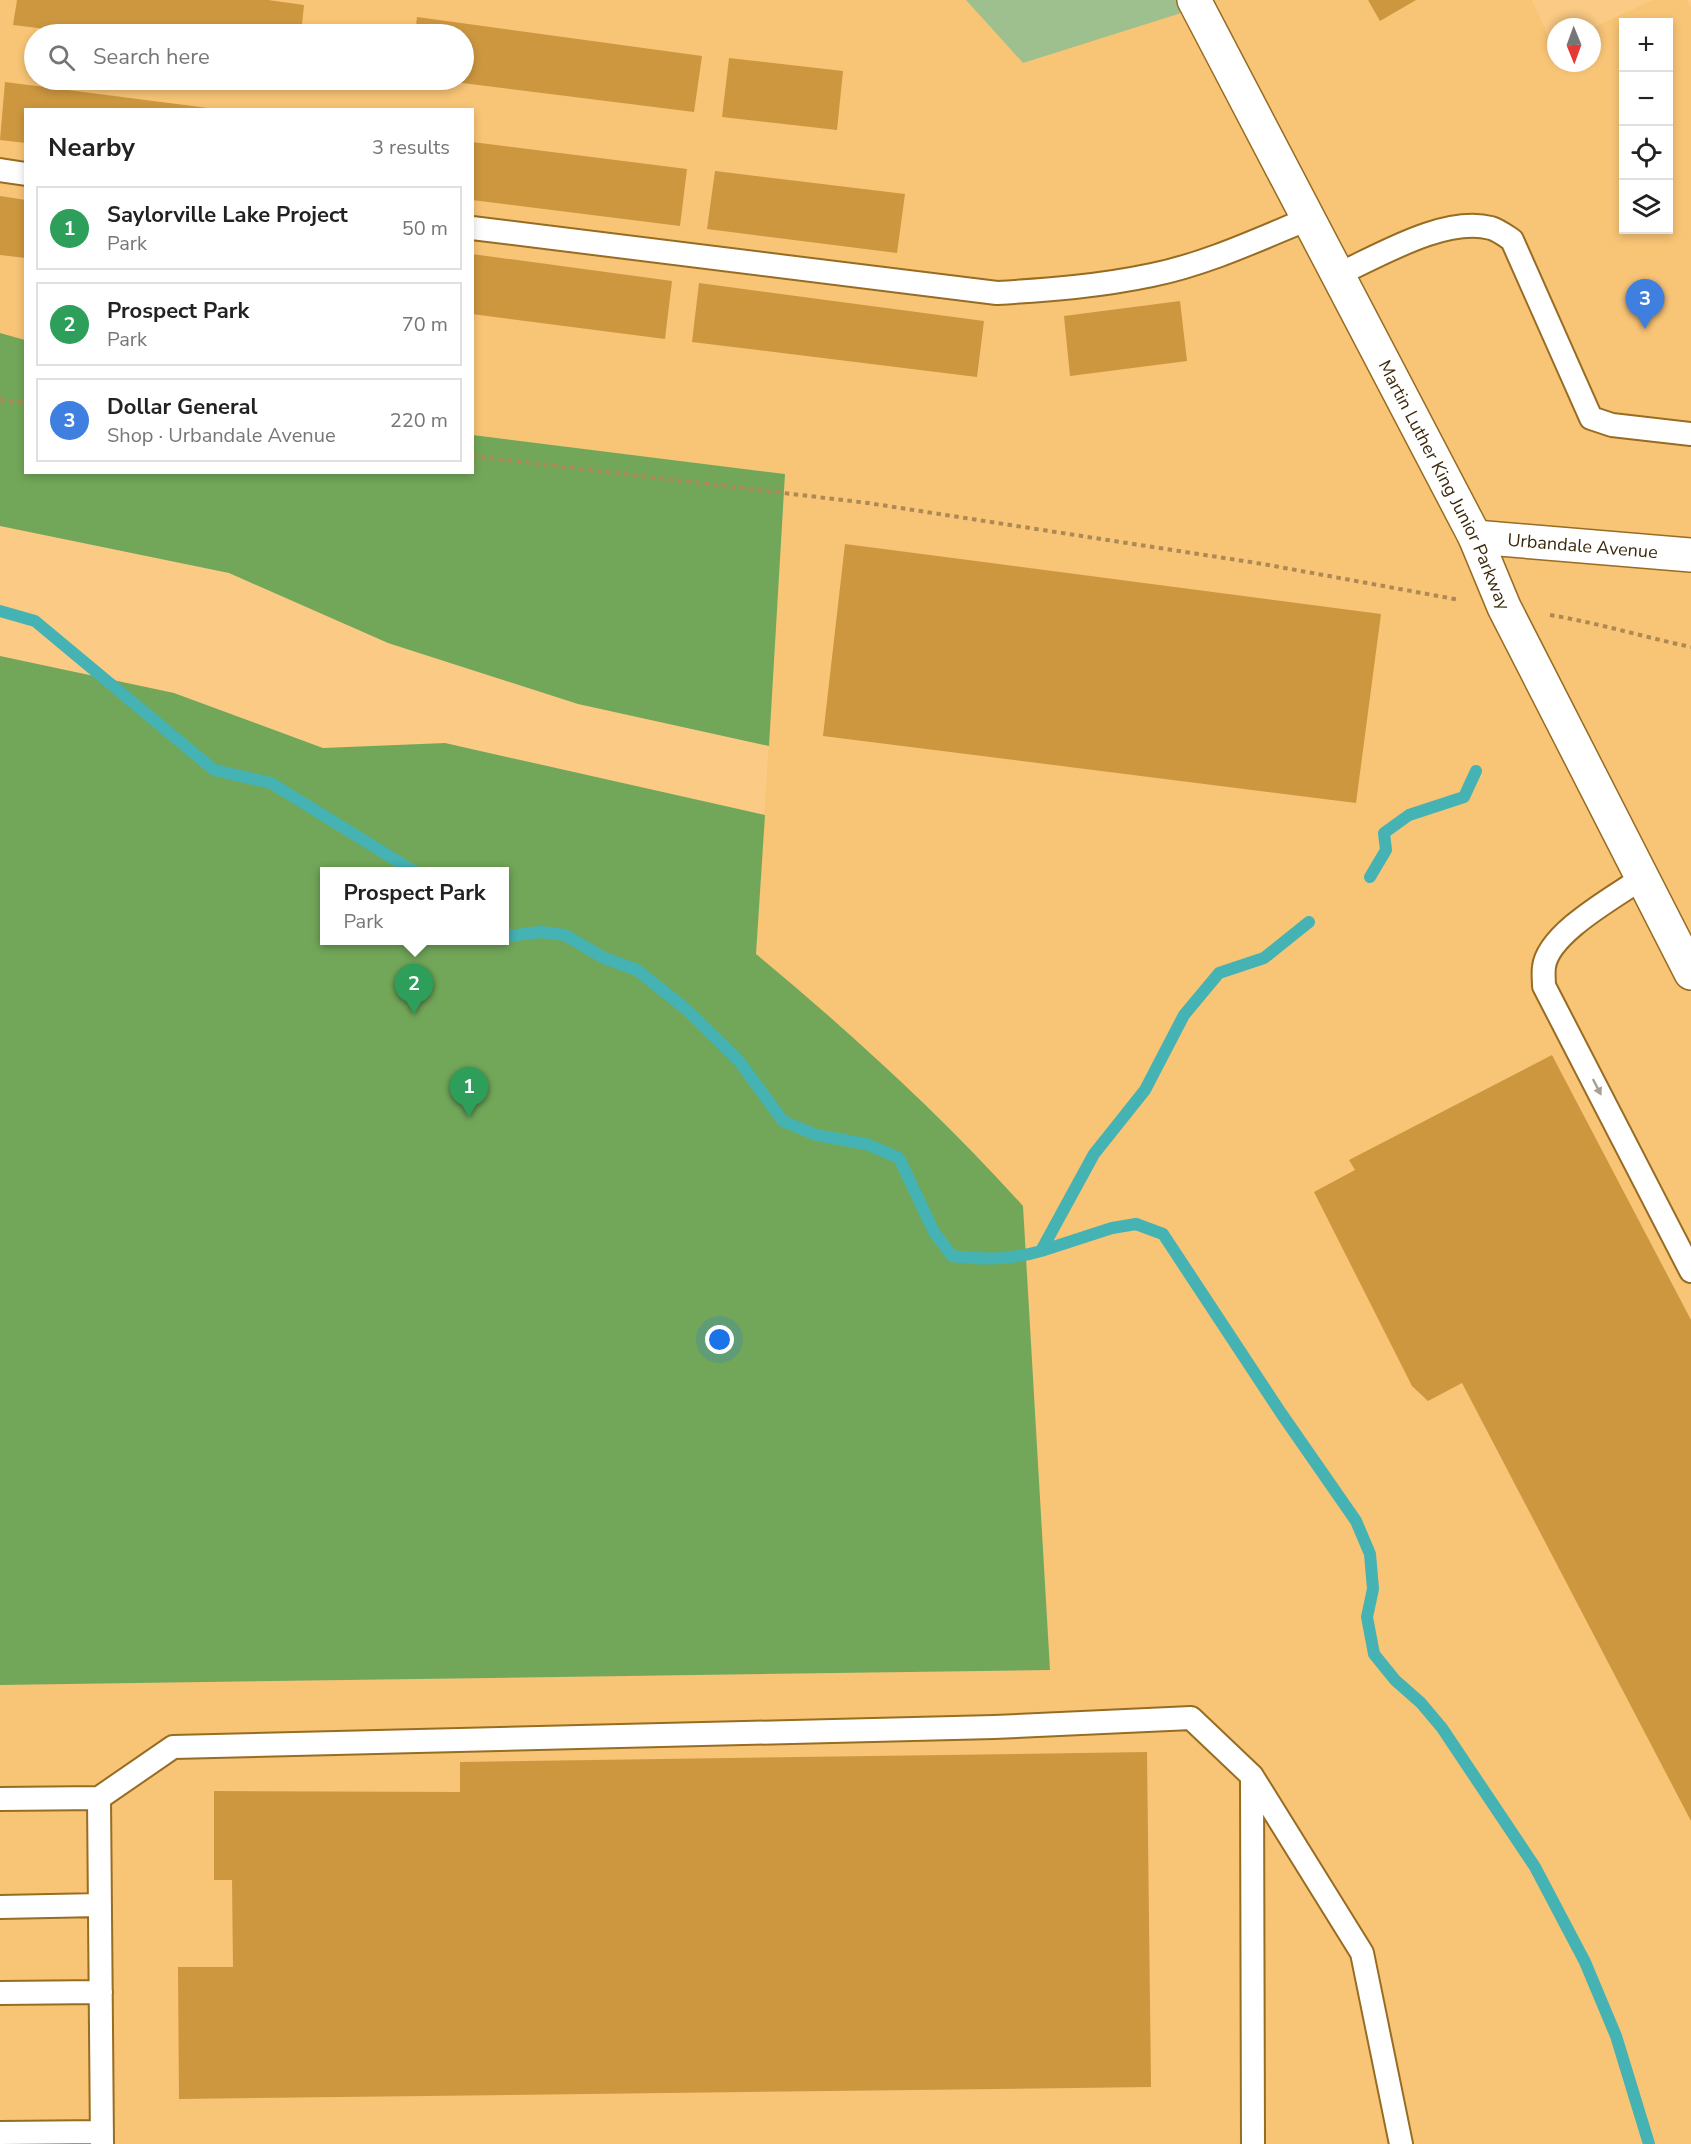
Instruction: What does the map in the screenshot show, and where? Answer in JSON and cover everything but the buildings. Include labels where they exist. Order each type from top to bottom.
[{"type":"main road","name":"Martin Luther King Junior Parkway","points":[[1194,0],[1475,537],[1504,607],[1691,973]]},
{"type":"main road","name":"Urbandale Avenue","points":[[1475,537],[1691,555]]},
{"type":"lane","points":[[0,170],[24,174]]},
{"type":"lane","points":[[474,228],[997,292],[1075,288],[1154,274],[1223,254],[1308,219]]},
{"type":"lane","points":[[1337,275],[1435,232],[1468,227],[1492,228],[1512,240],[1591,418],[1612,425],[1691,434]]},
{"type":"lane","points":[[1642,878],[1575,925],[1552,947],[1544,965],[1544,986],[1691,1271]]},
{"type":"lane","points":[[0,1799],[99,1798],[173,1747],[994,1727],[1191,1718],[1252,1776],[1362,1953],[1401,2144]]},
{"type":"lane","points":[[1252,1776],[1253,2144]]},
{"type":"lane","points":[[0,2133],[102,2138],[99,1798]]},
{"type":"lane","points":[[0,1907],[100,1905]]},
{"type":"lane","points":[[0,1994],[101,1992]]},
{"type":"path","points":[[0,400],[24,403]]},
{"type":"path","points":[[474,456],[868,503],[1263,564],[1387,588],[1610,626],[1641,636],[1691,647]]},
{"type":"shaded area","points":[[0,0],[966,0],[1023,63],[1194,0],[1532,0],[1547,33],[1547,72],[1601,72],[1601,24],[1653,0],[1687,0],[1691,8],[1691,2144],[0,2144],[0,1685],[1050,1670],[981,1161],[870,1052],[756,954],[785,474],[474,435],[474,108],[24,108],[24,340],[0,333]]},
{"type":"green space","points":[[966,0],[1194,0],[1197,8],[1023,63]]},
{"type":"green space","points":[[0,333],[24,340],[24,474],[474,474],[474,435],[785,474],[769,746],[578,704],[388,643],[229,573],[0,526]]},
{"type":"green space","points":[[0,656],[174,693],[323,748],[445,743],[765,815],[756,954],[894,1075],[960,1139],[1023,1206],[1050,1670],[0,1685]]},
{"type":"waterway","points":[[0,611],[35,621],[214,770],[271,783],[407,867]]},
{"type":"waterway","points":[[1370,877],[1386,850],[1384,833],[1409,815],[1464,797],[1476,771]]},
{"type":"waterway","points":[[509,936],[540,932],[565,935],[604,958],[637,970],[686,1009],[739,1061],[783,1121],[816,1135],[866,1144],[899,1158],[934,1232],[952,1256],[986,1259],[1008,1258],[1041,1251],[1094,1154],[1145,1090],[1184,1015],[1219,973],[1264,958],[1309,922]]},
{"type":"waterway","points":[[1041,1251],[1112,1228],[1136,1224],[1163,1234],[1281,1413],[1356,1521],[1370,1554],[1373,1589],[1367,1617],[1374,1654],[1395,1680],[1421,1703],[1442,1728],[1535,1867],[1585,1962],[1616,2036],[1649,2144]]},
{"type":"place","name":"Dollar General","points":[[1645,329]]},
{"type":"place","name":"Prospect Park","points":[[414,1014]]},
{"type":"place","name":"Saylorville Lake Project","points":[[469,1117]]}]
